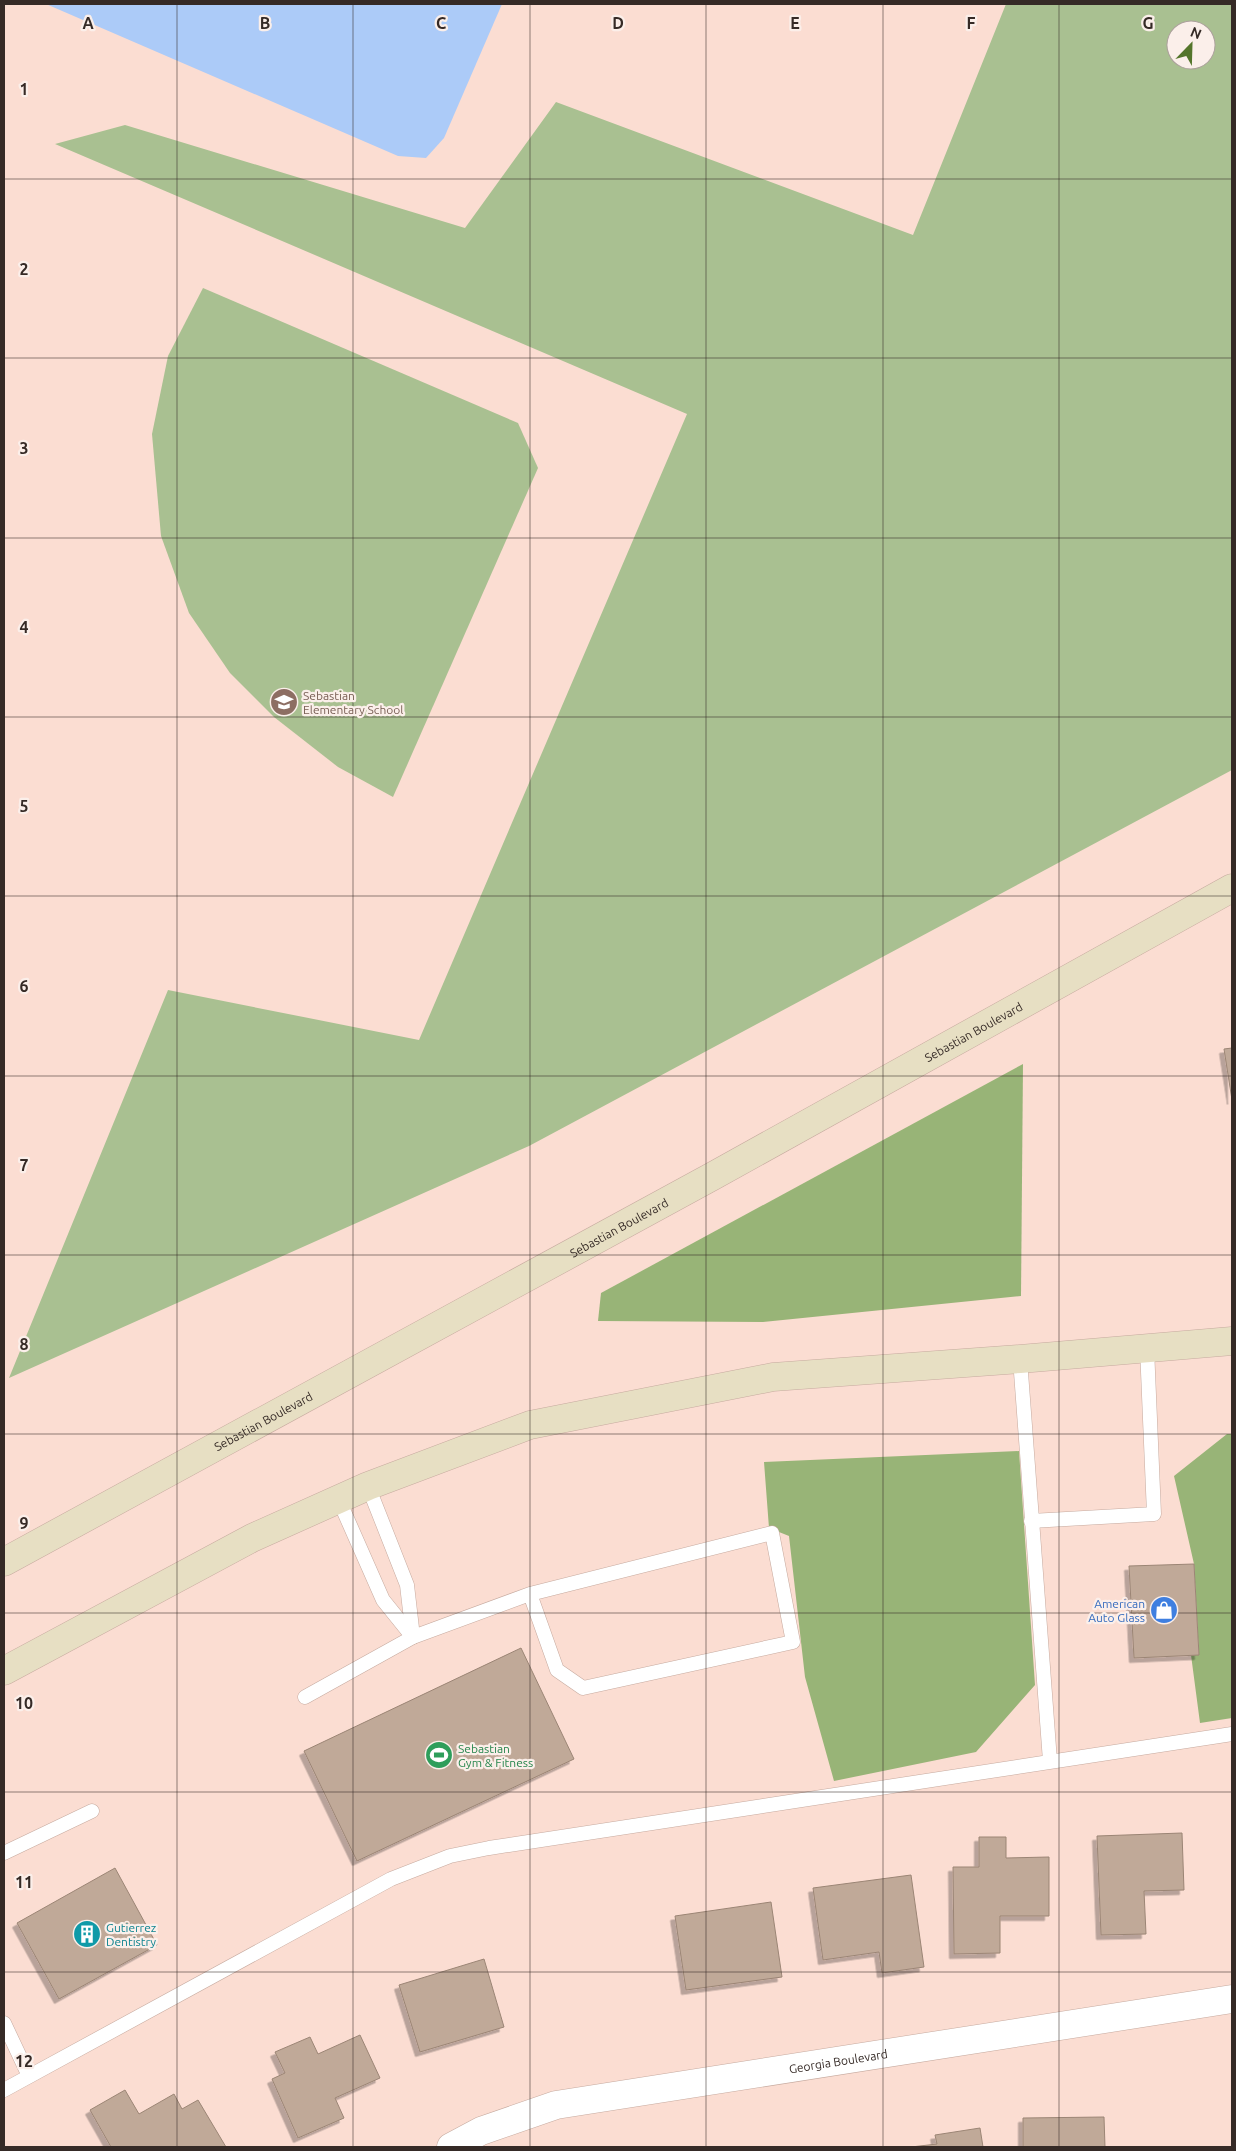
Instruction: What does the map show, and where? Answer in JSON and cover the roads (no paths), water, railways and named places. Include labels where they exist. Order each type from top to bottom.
[{"type":"main road","name":"Sebastian Boulevard","points":[[4,1562],[705,1181],[1232,888]]},
{"type":"main road","points":[[4,1671],[252,1538],[338,1498],[530,1425],[773,1377],[1232,1341]]},
{"type":"street","name":"Georgia Boulevard","points":[[451,2147],[481,2131],[556,2105],[1232,1999]]},
{"type":"lane","points":[[1032,1521],[1154,1514],[1148,1348]]},
{"type":"lane","points":[[1020,1359],[1050,1761]]},
{"type":"lane","points":[[368,1486],[407,1585],[413,1637]]},
{"type":"lane","points":[[338,1498],[383,1600],[413,1637]]},
{"type":"lane","points":[[305,1697],[413,1637],[530,1594],[772,1533],[793,1642],[583,1688],[557,1670],[530,1594]]},
{"type":"lane","points":[[4,2090],[391,1880],[450,1856],[489,1848],[1232,1734]]},
{"type":"lane","points":[[4,1852],[92,1811]]},
{"type":"lane","points":[[4,2023],[28,2076]]},
{"type":"water","points":[[46,4],[502,4],[444,138],[426,158],[398,156]]},
{"type":"place","name":"Sebastian Elementary School","points":[[284,702]]},
{"type":"place","name":"American Auto Glass","points":[[1164,1610]]},
{"type":"place","name":"Sebastian Gym & Fitness","points":[[439,1755]]},
{"type":"place","name":"Gutierrez Dentistry","points":[[87,1934]]}]
